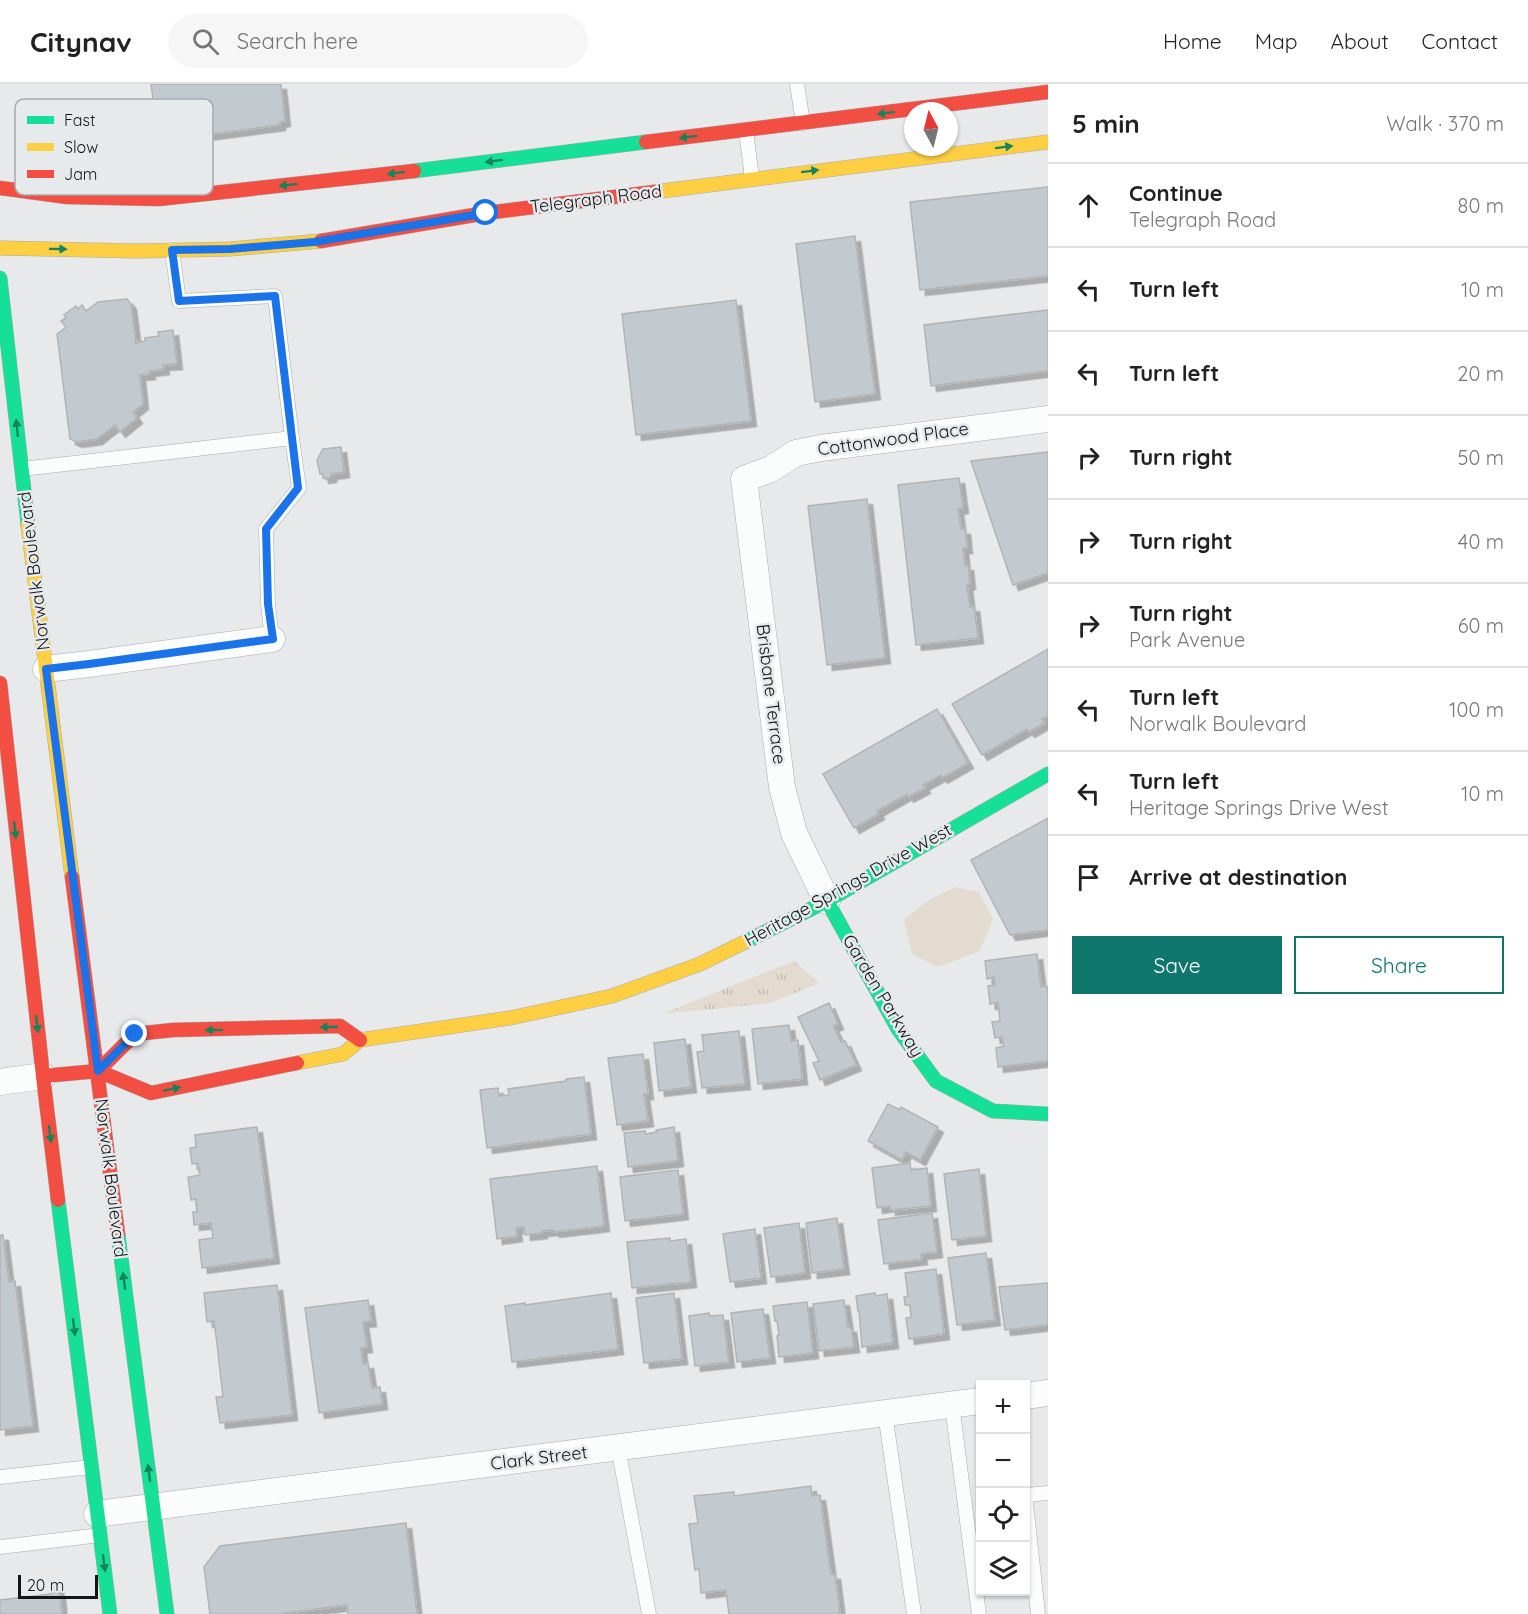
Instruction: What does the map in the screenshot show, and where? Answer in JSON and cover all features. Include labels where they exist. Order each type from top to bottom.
[{"type":"main road","points":[[213,193],[803,123],[1046,90]]},
{"type":"main road","name":"Telegraph Road","points":[[0,248],[137,251],[230,249],[314,242],[486,213],[1048,142]]},
{"type":"main road","points":[[0,188],[15,190]]},
{"type":"main road","points":[[52,195],[159,199],[196,195]]},
{"type":"main road","name":"Norwalk Boulevard","points":[[0,278],[38,612],[167,1614]]},
{"type":"main road","points":[[0,683],[43,1076],[110,1614]]},
{"type":"main road","name":"Heritage Springs Drive West","points":[[43,1076],[98,1071],[151,1093],[261,1065],[343,1054],[360,1040],[510,1018],[612,996],[699,964],[827,901],[1048,774]]},
{"type":"main road","name":"Garden Parkway","points":[[827,901],[898,1029],[936,1081],[993,1111],[1048,1114]]},
{"type":"main road","points":[[98,1071],[135,1034],[173,1030],[256,1034],[340,1026],[360,1040]]},
{"type":"street","name":"Cottonwood Place","points":[[744,479],[771,469],[796,453],[821,448],[1048,419]]},
{"type":"street","name":"Brisbane Terrace","points":[[744,479],[783,787],[794,833],[827,901]]},
{"type":"street","points":[[46,669],[273,639]]},
{"type":"street","points":[[0,1082],[43,1076]]},
{"type":"street","points":[[1030,1395],[1048,1393]]},
{"type":"street","name":"Clark Street","points":[[99,1525],[153,1507],[976,1402]]},
{"type":"lane","points":[[797,84],[803,123]]},
{"type":"lane","points":[[746,130],[752,179]]},
{"type":"lane","points":[[172,250],[179,301],[275,296],[298,488],[266,529],[268,604],[273,639]]},
{"type":"lane","points":[[22,469],[292,438]]},
{"type":"lane","points":[[951,1405],[979,1614]]},
{"type":"lane","points":[[885,1413],[914,1614]]},
{"type":"lane","points":[[618,1447],[649,1614]]},
{"type":"lane","points":[[0,1477],[91,1467]]},
{"type":"lane","points":[[1030,1495],[1048,1493]]},
{"type":"lane","points":[[0,1548],[99,1525]]},
{"type":"lane","points":[[1030,1540],[1038,1614]]},
{"type":"green space","points":[[956,887],[979,892],[993,919],[980,951],[938,967],[912,954],[904,920],[927,901]]},
{"type":"green space","points":[[794,961],[819,983],[771,1003],[662,1014]]},
{"type":"building","points":[[151,84],[281,84],[285,121],[280,122],[280,125],[213,134],[213,99],[153,99]]},
{"type":"building","points":[[1048,187],[1048,276],[920,290],[910,202]]},
{"type":"building","points":[[855,236],[875,394],[815,402],[796,244]]},
{"type":"building","points":[[127,299],[131,304],[136,343],[145,341],[145,338],[159,336],[158,332],[173,330],[177,364],[163,365],[164,369],[140,375],[143,404],[133,412],[137,418],[120,432],[115,425],[97,439],[77,442],[70,439],[57,334],[66,327],[61,321],[66,318],[64,315],[76,306],[78,309],[82,305],[86,311],[98,302]]},
{"type":"building","points":[[736,300],[751,421],[636,435],[622,314]]},
{"type":"building","points":[[1048,310],[1048,371],[931,386],[924,325]]},
{"type":"building","points":[[341,447],[344,472],[323,478],[317,460],[323,449]]},
{"type":"building","points":[[1048,452],[1048,573],[1013,585],[971,461]]},
{"type":"building","points":[[959,478],[963,508],[958,509],[961,529],[965,529],[967,548],[963,548],[970,584],[967,585],[970,607],[974,606],[978,638],[916,645],[898,485]]},
{"type":"building","points":[[867,499],[885,658],[827,665],[808,506]]},
{"type":"building","points":[[1048,649],[1048,716],[1042,719],[1045,723],[1029,732],[1027,729],[982,755],[952,704]]},
{"type":"building","points":[[937,709],[968,763],[942,778],[941,775],[923,785],[925,788],[908,797],[907,794],[877,811],[879,814],[854,828],[823,774]]},
{"type":"building","points":[[1048,818],[1048,930],[1010,935],[971,860]]},
{"type":"building","points":[[1037,954],[1041,987],[1047,986],[1048,1061],[998,1067],[996,1048],[1004,1046],[1002,1037],[995,1038],[992,1022],[1000,1021],[998,1002],[990,1004],[988,986],[995,985],[994,977],[987,979],[985,961]]},
{"type":"building","points":[[829,1003],[838,1024],[833,1026],[841,1042],[845,1041],[856,1065],[820,1080],[813,1063],[819,1061],[798,1017]]},
{"type":"building","points":[[789,1025],[791,1041],[798,1040],[802,1079],[758,1084],[752,1029]]},
{"type":"building","points":[[739,1031],[745,1084],[702,1088],[697,1052],[704,1051],[702,1035]]},
{"type":"building","points":[[685,1039],[691,1087],[659,1091],[654,1043]]},
{"type":"building","points":[[643,1054],[648,1094],[644,1094],[648,1121],[617,1125],[608,1058]]},
{"type":"building","points":[[584,1077],[591,1134],[487,1148],[480,1090],[498,1088],[499,1096],[509,1095],[508,1089]]},
{"type":"building","points":[[888,1104],[900,1110],[901,1107],[938,1127],[920,1160],[906,1152],[902,1160],[868,1141]]},
{"type":"building","points":[[257,1127],[274,1258],[202,1268],[199,1240],[213,1238],[211,1223],[194,1225],[193,1212],[197,1212],[196,1199],[191,1200],[188,1177],[200,1175],[198,1163],[192,1164],[190,1148],[196,1147],[195,1135]]},
{"type":"building","points":[[674,1127],[678,1161],[628,1167],[624,1133],[645,1131],[646,1134]]},
{"type":"building","points":[[910,1163],[911,1170],[927,1168],[931,1206],[890,1210],[890,1206],[877,1208],[872,1168]]},
{"type":"building","points":[[597,1166],[604,1226],[554,1232],[554,1230],[542,1231],[542,1233],[525,1235],[524,1227],[516,1228],[517,1236],[497,1239],[490,1179]]},
{"type":"building","points":[[979,1169],[986,1236],[952,1240],[944,1174]]},
{"type":"building","points":[[678,1170],[683,1214],[625,1221],[620,1177]]},
{"type":"building","points":[[932,1213],[937,1252],[921,1254],[922,1259],[884,1264],[878,1220]]},
{"type":"building","points":[[837,1218],[844,1269],[812,1273],[806,1223]]},
{"type":"building","points":[[799,1223],[805,1273],[771,1277],[764,1228]]},
{"type":"building","points":[[755,1229],[761,1278],[730,1282],[723,1234]]},
{"type":"building","points":[[0,1235],[3,1235],[9,1282],[15,1281],[33,1426],[0,1430]]},
{"type":"building","points":[[670,1238],[670,1241],[686,1239],[691,1282],[632,1288],[627,1242]]},
{"type":"building","points":[[986,1253],[995,1320],[957,1325],[948,1258]]},
{"type":"building","points":[[936,1269],[944,1334],[909,1339],[906,1318],[911,1317],[910,1305],[905,1305],[904,1297],[908,1296],[905,1273]]},
{"type":"building","points":[[1048,1283],[1048,1325],[1005,1330],[999,1287]]},
{"type":"building","points":[[277,1285],[292,1415],[220,1423],[216,1397],[223,1397],[217,1344],[214,1321],[207,1322],[204,1293]]},
{"type":"building","points":[[611,1293],[618,1349],[512,1362],[505,1306]]},
{"type":"building","points":[[674,1293],[682,1359],[644,1363],[636,1298]]},
{"type":"building","points":[[875,1293],[876,1296],[887,1294],[893,1343],[862,1347],[856,1296]]},
{"type":"building","points":[[368,1300],[371,1321],[363,1322],[367,1347],[361,1348],[363,1364],[368,1363],[372,1388],[380,1387],[382,1404],[319,1413],[305,1308]]},
{"type":"building","points":[[844,1300],[854,1347],[819,1351],[813,1304]]},
{"type":"building","points":[[807,1302],[813,1353],[779,1357],[777,1336],[779,1335],[773,1306]]},
{"type":"building","points":[[763,1309],[770,1358],[737,1362],[731,1313]]},
{"type":"building","points":[[709,1313],[710,1316],[723,1315],[729,1362],[695,1366],[689,1316]]},
{"type":"building","points":[[811,1486],[812,1496],[820,1495],[831,1574],[835,1574],[840,1614],[729,1614],[726,1590],[701,1593],[699,1569],[695,1570],[689,1524],[698,1523],[694,1496],[734,1492],[734,1496]]},
{"type":"building","points":[[406,1523],[417,1614],[348,1614],[347,1605],[279,1614],[210,1614],[204,1567],[220,1546]]},
{"type":"building","points":[[58,1587],[62,1614],[0,1614],[0,1600],[51,1594],[50,1588]]},
{"type":"traffic: fast","points":[[414,171],[646,142]]},
{"type":"traffic: fast","points":[[0,278],[28,525]]},
{"type":"traffic: fast","points":[[745,942],[827,901],[1048,774]]},
{"type":"traffic: fast","points":[[827,901],[898,1029],[936,1081],[993,1111],[1048,1114]]},
{"type":"traffic: fast","points":[[58,1200],[110,1614]]},
{"type":"traffic: fast","points":[[118,1234],[167,1614]]},
{"type":"traffic: slow","points":[[654,192],[1048,142]]},
{"type":"traffic: slow","points":[[0,248],[137,251],[230,249],[321,241]]},
{"type":"traffic: slow","points":[[28,525],[72,877]]},
{"type":"traffic: slow","points":[[297,1063],[343,1054],[360,1040],[510,1018],[612,996],[700,964],[745,942]]},
{"type":"traffic: jam","points":[[646,142],[1048,92]]},
{"type":"traffic: jam","points":[[213,193],[414,171]]},
{"type":"traffic: jam","points":[[0,188],[15,190]]},
{"type":"traffic: jam","points":[[321,241],[486,213],[654,192]]},
{"type":"traffic: jam","points":[[52,195],[159,199],[195,195]]},
{"type":"traffic: jam","points":[[0,683],[58,1200]]},
{"type":"traffic: jam","points":[[72,877],[118,1234]]},
{"type":"traffic: jam","points":[[98,1071],[135,1034],[173,1030],[340,1026],[360,1040]]},
{"type":"traffic: jam","points":[[43,1076],[98,1071],[151,1093],[297,1063]]},
{"type":"route","points":[[135,1034],[98,1071],[46,669],[273,639],[268,604],[266,529],[298,488],[275,296],[179,301],[172,250],[230,249],[314,242],[486,213]]}]
